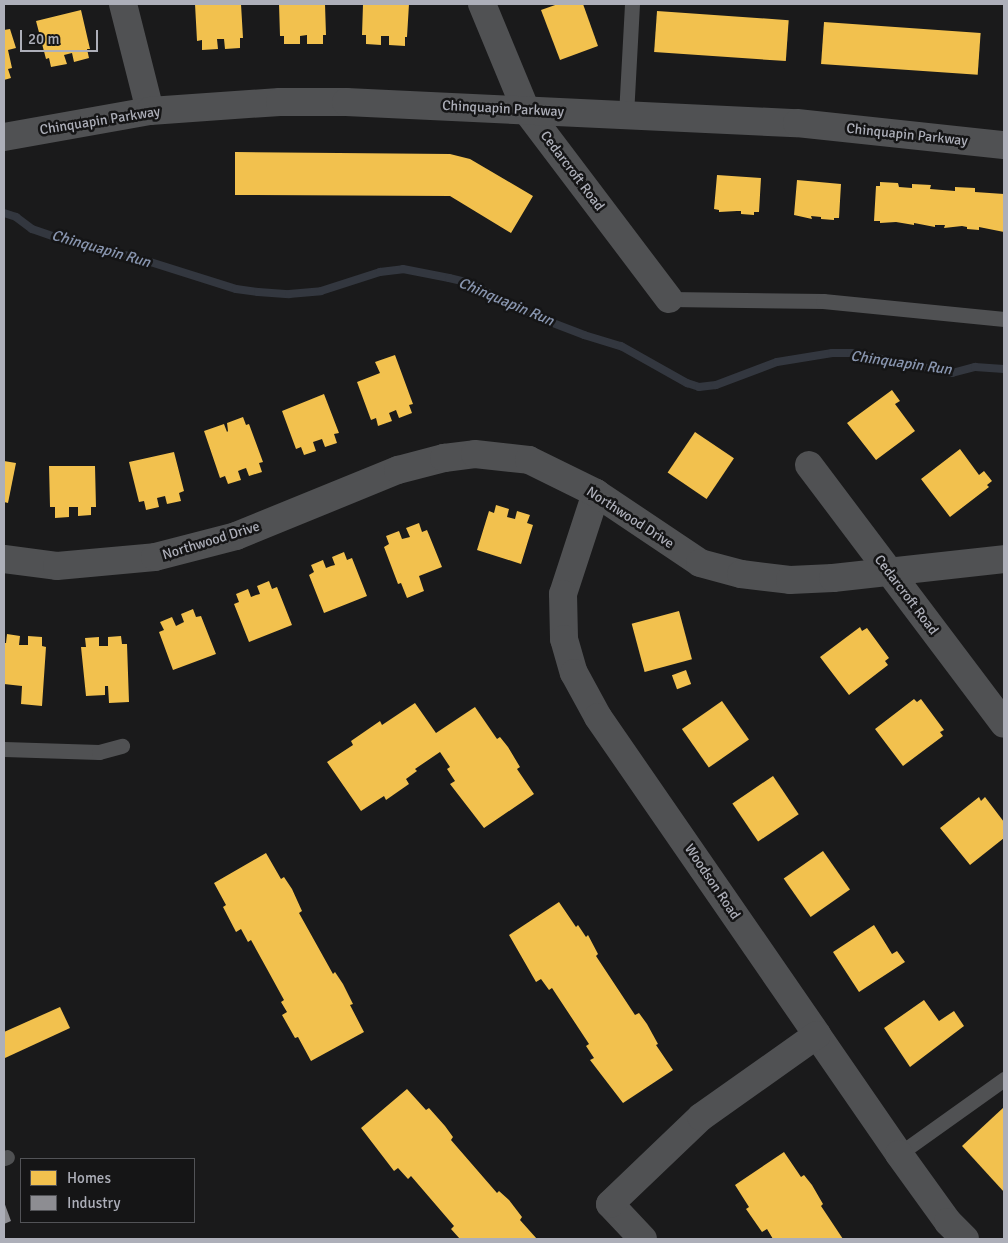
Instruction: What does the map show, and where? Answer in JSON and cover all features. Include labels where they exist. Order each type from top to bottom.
[{"type":"street","points":[[123,4],[150,111]]},
{"type":"street","name":"Cedarcroft Road","points":[[482,4],[526,110],[669,299]]},
{"type":"street","name":"Chinquapin Parkway","points":[[4,137],[150,111],[280,102],[346,102],[797,123],[1004,145]]},
{"type":"street","name":"Northwood Drive","points":[[4,560],[57,566],[156,557],[236,536],[398,470],[444,458],[475,454],[529,460],[596,493],[700,564],[741,574],[790,580],[889,574],[1004,559]]},
{"type":"street","name":"Cedarcroft Road","points":[[809,466],[1004,724]]},
{"type":"street","name":"Woodson Road","points":[[596,493],[563,594],[564,639],[574,673],[598,717],[816,1035],[948,1222],[965,1239]]},
{"type":"street","points":[[643,1239],[610,1204],[701,1117],[816,1035]]},
{"type":"lane","points":[[626,115],[632,4]]},
{"type":"lane","points":[[669,299],[823,301],[1004,319]]},
{"type":"lane","points":[[4,749],[99,752],[122,746]]},
{"type":"lane","points":[[899,1154],[1004,1079]]},
{"type":"building: Homes","points":[[195,4],[241,4],[243,38],[240,38],[240,48],[225,49],[224,39],[217,39],[218,49],[202,50],[202,40],[197,41]]},
{"type":"building: Homes","points":[[279,4],[325,4],[326,35],[323,35],[323,44],[307,44],[307,35],[300,36],[300,44],[284,44],[284,36],[280,36]]},
{"type":"building: Homes","points":[[363,4],[409,4],[405,46],[389,45],[389,36],[381,36],[381,45],[366,44],[366,35],[362,35]]},
{"type":"building: Homes","points":[[558,4],[583,4],[598,46],[560,60],[541,10]]},
{"type":"building: Homes","points":[[81,10],[90,49],[87,49],[89,58],[74,62],[72,53],[64,55],[67,64],[51,67],[49,58],[46,59],[36,21]]},
{"type":"building: Homes","points":[[657,11],[789,20],[786,61],[654,52]]},
{"type":"building: Homes","points":[[824,22],[981,33],[978,75],[821,64]]},
{"type":"building: Homes","points":[[10,29],[16,48],[8,50],[12,68],[8,69],[11,78],[4,80],[4,30]]},
{"type":"building: Homes","points":[[235,152],[450,154],[470,159],[533,196],[511,233],[450,196],[235,195]]},
{"type":"building: Homes","points":[[717,175],[761,178],[759,212],[754,212],[754,215],[741,214],[741,211],[719,212],[719,210],[714,209]]},
{"type":"building: Homes","points":[[797,180],[841,184],[839,218],[834,218],[834,220],[811,216],[812,219],[794,215]]},
{"type":"building: Homes","points":[[880,182],[898,183],[899,187],[912,188],[912,184],[931,185],[930,189],[955,191],[955,187],[975,188],[975,192],[1004,194],[1004,232],[979,227],[979,230],[967,229],[967,227],[962,226],[944,228],[945,225],[935,225],[935,227],[914,223],[914,225],[874,221],[876,186],[880,186]]},
{"type":"building: Homes","points":[[395,355],[413,404],[409,405],[412,413],[399,418],[396,410],[389,413],[392,421],[378,426],[376,418],[371,420],[357,382],[380,373],[375,362]]},
{"type":"building: Homes","points":[[892,390],[900,401],[895,404],[915,431],[876,460],[847,423]]},
{"type":"building: Homes","points":[[324,394],[339,433],[334,434],[337,443],[325,447],[322,439],[313,442],[316,451],[304,455],[301,447],[296,449],[282,411]]},
{"type":"building: Homes","points":[[243,417],[246,425],[249,424],[263,462],[259,463],[262,472],[249,476],[246,468],[243,469],[238,471],[241,480],[228,484],[225,476],[220,478],[204,431],[224,424],[227,432],[227,423]]},
{"type":"building: Homes","points":[[695,432],[734,458],[707,499],[668,473]]},
{"type":"building: Homes","points":[[960,449],[979,475],[984,471],[992,481],[987,485],[989,487],[950,517],[921,479]]},
{"type":"building: Homes","points":[[174,452],[184,491],[179,493],[181,501],[167,504],[165,496],[157,498],[159,507],[146,510],[144,501],[139,502],[129,462]]},
{"type":"building: Homes","points":[[4,461],[16,463],[8,503],[4,502]]},
{"type":"building: Homes","points":[[49,466],[95,466],[96,507],[91,507],[91,515],[78,516],[78,507],[69,507],[69,517],[55,518],[55,507],[50,507]]},
{"type":"building: Homes","points":[[496,505],[509,509],[507,517],[515,519],[517,511],[530,515],[527,523],[533,525],[521,564],[477,550],[489,511],[494,513]]},
{"type":"building: Homes","points":[[419,523],[422,532],[427,530],[442,567],[419,576],[424,591],[407,598],[401,583],[398,584],[384,547],[389,544],[386,536],[399,531],[402,539],[410,537],[406,528]]},
{"type":"building: Homes","points":[[344,552],[347,560],[352,558],[367,596],[324,613],[309,575],[314,572],[311,565],[323,560],[326,568],[335,565],[332,557]]},
{"type":"building: Homes","points":[[269,581],[272,589],[277,587],[292,625],[249,642],[234,604],[239,602],[236,594],[248,589],[251,597],[260,594],[257,586]]},
{"type":"building: Homes","points":[[193,609],[196,617],[201,616],[216,654],[173,670],[159,632],[164,630],[160,622],[172,617],[176,626],[184,622],[181,614]]},
{"type":"building: Homes","points":[[679,611],[692,659],[645,672],[632,624]]},
{"type":"building: Homes","points":[[860,627],[862,631],[867,628],[889,658],[885,661],[888,665],[849,695],[820,657]]},
{"type":"building: Homes","points":[[7,634],[20,636],[19,645],[28,645],[28,636],[42,637],[42,646],[46,647],[42,706],[21,704],[22,686],[4,684],[4,643],[6,643]]},
{"type":"building: Homes","points":[[121,636],[122,644],[127,644],[129,702],[109,703],[108,686],[105,686],[105,695],[86,696],[81,647],[86,647],[85,638],[99,637],[99,646],[108,646],[108,637]]},
{"type":"building: Homes","points":[[686,670],[691,684],[677,689],[672,675]]},
{"type":"building: Homes","points":[[914,699],[917,702],[921,699],[944,730],[940,732],[943,736],[903,766],[875,729]]},
{"type":"building: Homes","points":[[722,701],[749,740],[709,768],[682,729]]},
{"type":"building: Homes","points":[[415,703],[436,733],[475,707],[497,739],[500,737],[508,747],[520,767],[517,769],[534,794],[484,828],[450,784],[455,781],[447,769],[450,767],[440,752],[415,769],[417,771],[406,779],[409,784],[386,800],[384,796],[361,811],[327,762],[353,745],[351,741],[380,721],[382,725]]},
{"type":"building: Homes","points":[[773,776],[799,814],[758,842],[732,803]]},
{"type":"building: Homes","points":[[979,797],[981,801],[985,797],[1004,822],[1004,838],[970,865],[940,828]]},
{"type":"building: Homes","points":[[823,851],[850,890],[811,917],[784,879]]},
{"type":"building: Homes","points":[[266,853],[281,879],[284,877],[292,889],[302,911],[299,913],[333,974],[335,972],[343,984],[353,1004],[350,1005],[364,1032],[311,1061],[298,1037],[295,1038],[282,1015],[287,1012],[281,1002],[284,1000],[251,940],[248,942],[241,929],[236,932],[223,907],[226,905],[214,883]]},
{"type":"building: Homes","points":[[559,902],[576,927],[578,925],[586,937],[588,935],[598,954],[596,956],[635,1015],[639,1013],[647,1024],[658,1044],[656,1045],[673,1070],[623,1103],[590,1060],[594,1058],[586,1046],[589,1044],[552,988],[549,990],[541,979],[536,982],[509,935]]},
{"type":"building: Homes","points":[[874,925],[892,954],[897,951],[905,962],[859,992],[833,952]]},
{"type":"building: Homes","points":[[924,1000],[939,1021],[954,1011],[964,1026],[910,1067],[884,1028]]},
{"type":"building: Homes","points":[[60,1007],[70,1028],[5,1058],[4,1032]]},
{"type":"building: Homes","points":[[407,1089],[426,1110],[429,1108],[445,1126],[453,1137],[451,1140],[497,1193],[499,1191],[509,1200],[522,1217],[520,1220],[537,1239],[460,1239],[451,1229],[454,1226],[411,1176],[408,1179],[398,1168],[394,1171],[361,1128]]},
{"type":"building: Homes","points":[[1004,1107],[1004,1192],[962,1146]]},
{"type":"building: Homes","points":[[784,1152],[801,1177],[804,1175],[812,1185],[823,1204],[821,1206],[843,1239],[773,1239],[767,1229],[762,1232],[746,1209],[749,1207],[735,1185]]},
{"type":"building: Industry","points":[[4,1202],[11,1221],[4,1224]]},
{"type":"waterway","name":"Chinquapin Run","points":[[4,213],[16,217],[32,229],[58,238],[144,260],[236,289],[289,294],[321,291],[380,272],[403,269],[466,282],[532,315],[584,335],[621,346],[687,383],[699,387],[716,385],[777,362],[832,353],[851,353],[952,373],[975,367],[1004,369]]}]
